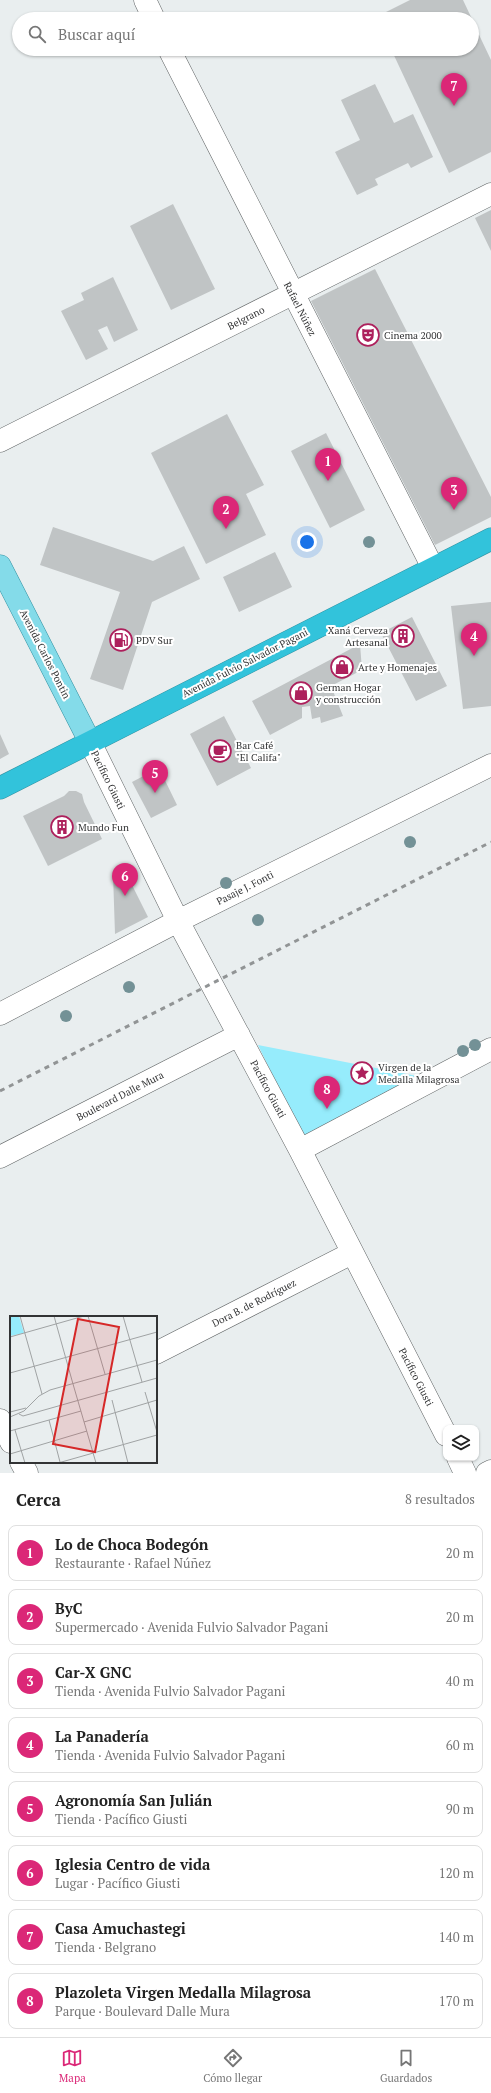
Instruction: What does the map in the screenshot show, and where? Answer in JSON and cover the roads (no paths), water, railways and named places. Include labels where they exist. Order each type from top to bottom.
[{"type":"highway","name":"Avenida Fulvio Salvador Pagani","points":[[0,788],[491,539]]},
{"type":"main road","name":"Avenida Carlos Pontin","points":[[0,566],[90,742]]},
{"type":"street","points":[[145,0],[151,12]]},
{"type":"street","name":"Rafael Núñez","points":[[173,56],[292,294],[433,568]]},
{"type":"street","name":"Belgrano","points":[[0,441],[491,194]]},
{"type":"street","name":"Pacífico Giusti","points":[[90,742],[178,921],[300,1150],[443,1430]]},
{"type":"street","name":"Pasaje J. Fonti","points":[[0,1014],[178,921],[491,765]]},
{"type":"street","name":"Boulevard Dalle Mura","points":[[0,1156],[240,1035]]},
{"type":"street","points":[[300,1150],[491,1049]]},
{"type":"street","name":"Dora B. de Rodríguez","points":[[157,1352],[352,1252]]},
{"type":"street","points":[[459,1461],[465,1473]]},
{"type":"street","points":[[22,1463],[27,1473]]},
{"type":"railway","points":[[0,1091],[491,842]]},
{"type":"place","name":"Casa Amuchastegi","points":[[454,106]]},
{"type":"place","name":"Cinema 2000","points":[[368,335]]},
{"type":"place","name":"Lo de Choca Bodegón","points":[[328,481]]},
{"type":"place","name":"Car-X GNC","points":[[454,510]]},
{"type":"place","name":"ByC","points":[[226,529]]},
{"type":"place","name":"Xaná Cerveza Artesanal","points":[[403,636]]},
{"type":"place","name":"PDV Sur","points":[[121,640]]},
{"type":"place","name":"La Panadería","points":[[474,656]]},
{"type":"place","name":"Arte y Homenajes","points":[[342,667]]},
{"type":"place","name":"German Hogar y construcción","points":[[301,693]]},
{"type":"place","name":"Bar Café \"El Califa\"","points":[[220,751]]},
{"type":"place","name":"Agronomía San Julián","points":[[155,793]]},
{"type":"place","name":"Mundo Fun","points":[[62,827]]},
{"type":"place","name":"Iglesia Centro de vida","points":[[125,896]]},
{"type":"place","name":"Virgen de la Medalla Milagrosa","points":[[362,1073]]},
{"type":"place","name":"Plazoleta Virgen Medalla Milagrosa","points":[[327,1109]]}]
